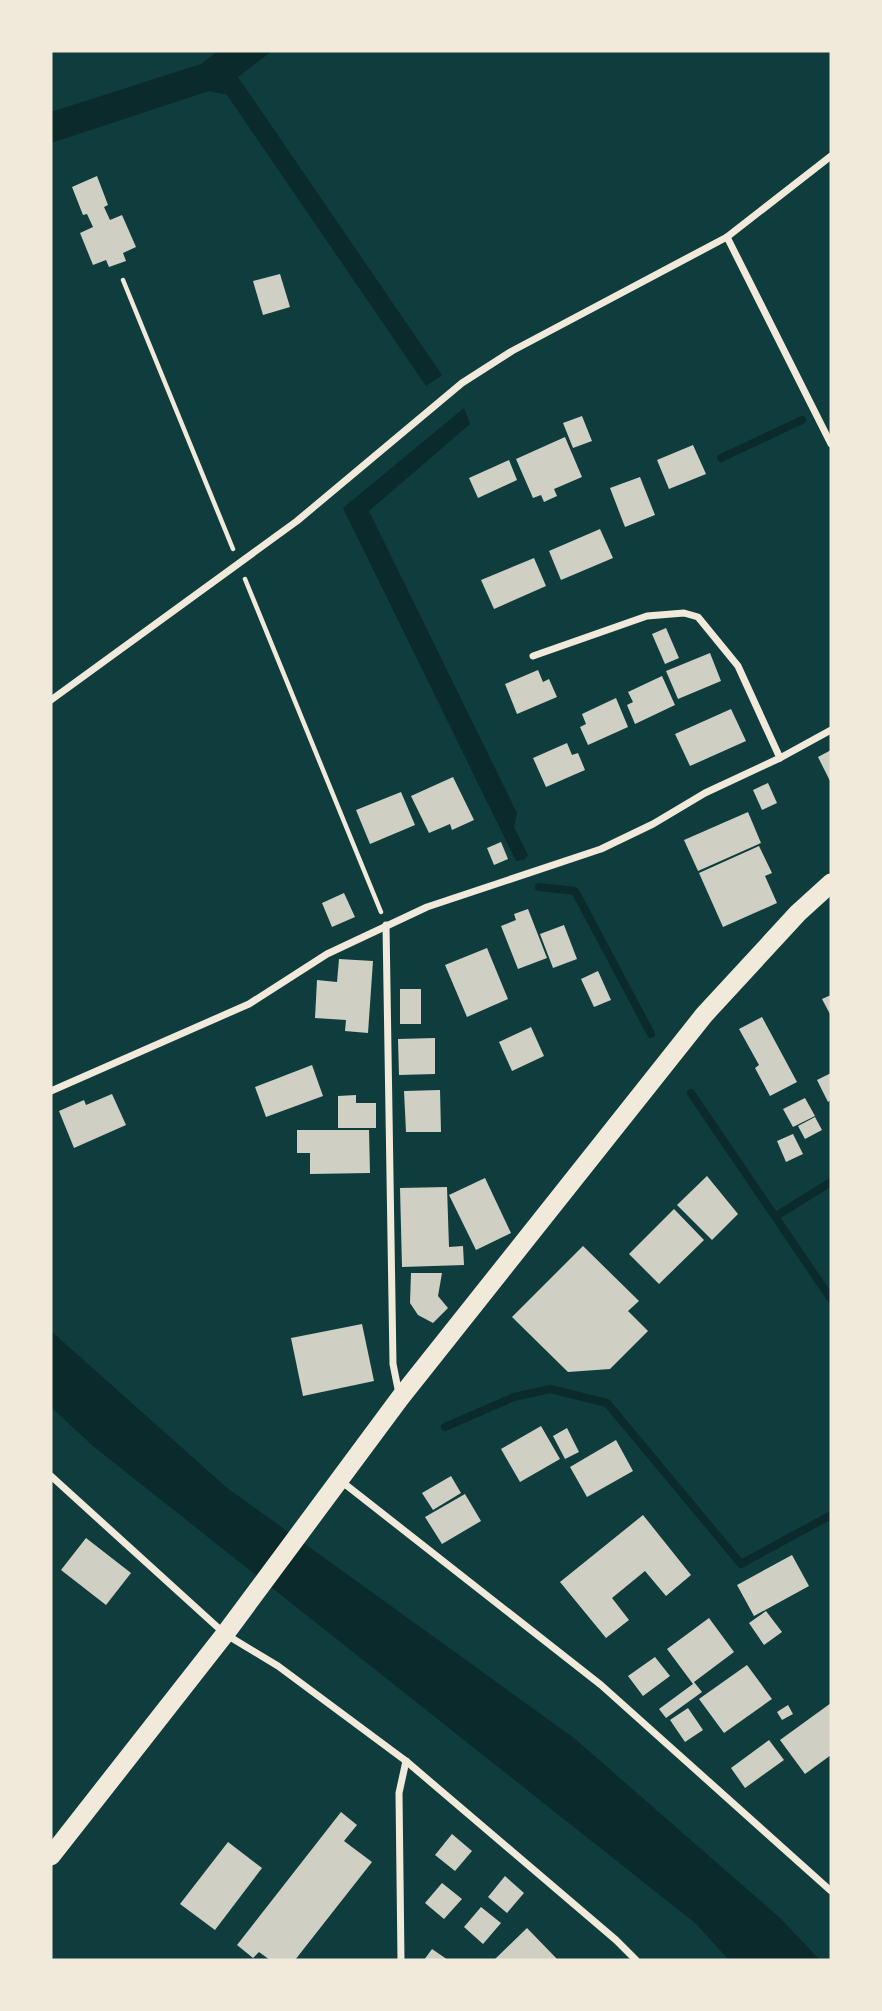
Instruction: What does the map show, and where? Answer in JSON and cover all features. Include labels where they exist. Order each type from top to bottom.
[{"type":"highway","points":[[51,1856],[230,1627],[400,1398],[704,1015],[798,913],[831,883]]},
{"type":"street","points":[[51,700],[297,521],[462,383],[512,351],[727,237],[831,156]]},
{"type":"street","points":[[727,237],[831,444]]},
{"type":"street","points":[[533,656],[647,617],[684,613],[698,617],[738,666],[780,758]]},
{"type":"street","points":[[51,1091],[249,1004],[327,954],[427,907],[601,849],[831,730]]},
{"type":"street","points":[[387,925],[393,1364],[400,1398]]},
{"type":"street","points":[[51,1476],[278,1666],[406,1761],[636,1960]]},
{"type":"street","points":[[341,1480],[601,1685],[831,1891]]},
{"type":"street","points":[[401,1960],[399,1793],[406,1761]]},
{"type":"path","points":[[123,280],[387,925]]},
{"type":"water","points":[[218,51],[272,51],[238,77],[442,375],[426,386],[227,95],[209,91],[51,143],[51,112],[201,64]]},
{"type":"water","points":[[464,408],[470,424],[369,511],[517,813],[514,827],[528,855],[524,860],[516,861],[343,508]]},
{"type":"water","points":[[51,1331],[226,1487],[574,1738],[780,1918],[820,1960],[729,1960],[695,1923],[93,1446],[51,1407]]},
{"type":"building","points":[[97,176],[108,205],[104,207],[110,220],[122,215],[136,247],[123,253],[126,261],[109,267],[106,260],[93,265],[80,233],[93,227],[87,214],[83,215],[72,187]]},
{"type":"building","points":[[280,274],[290,307],[263,315],[253,281]]},
{"type":"building","points":[[582,416],[592,441],[573,448],[563,423]]},
{"type":"building","points":[[565,437],[582,477],[554,489],[557,496],[544,502],[541,495],[533,498],[516,459]]},
{"type":"building","points":[[693,445],[706,474],[669,489],[657,460]]},
{"type":"building","points":[[509,460],[517,480],[478,498],[469,478]]},
{"type":"building","points":[[640,477],[655,515],[625,527],[610,488]]},
{"type":"building","points":[[600,529],[613,558],[561,580],[549,551]]},
{"type":"building","points":[[534,558],[546,586],[494,609],[481,580]]},
{"type":"building","points":[[666,628],[679,658],[665,664],[652,634]]},
{"type":"building","points":[[710,653],[721,681],[678,699],[666,671]]},
{"type":"building","points":[[538,670],[543,682],[549,679],[557,697],[517,714],[505,684]]},
{"type":"building","points":[[662,676],[675,705],[635,724],[627,705],[633,702],[628,692]]},
{"type":"building","points":[[616,698],[628,727],[588,745],[580,727],[586,724],[582,714]]},
{"type":"building","points":[[731,709],[746,741],[690,766],[675,734]]},
{"type":"building","points":[[567,743],[572,755],[578,753],[585,770],[546,787],[533,758]]},
{"type":"building","points":[[831,750],[831,783],[818,757]]},
{"type":"building","points":[[453,777],[474,820],[452,830],[450,824],[429,833],[411,796]]},
{"type":"building","points":[[768,783],[777,803],[762,810],[753,790]]},
{"type":"building","points":[[401,792],[415,825],[370,844],[356,810]]},
{"type":"building","points":[[748,812],[761,843],[698,871],[684,840]]},
{"type":"building","points":[[501,842],[508,859],[494,865],[487,848]]},
{"type":"building","points":[[759,846],[772,873],[765,876],[777,903],[723,927],[699,873]]},
{"type":"building","points":[[344,893],[355,917],[332,927],[322,903]]},
{"type":"building","points":[[528,909],[547,958],[518,969],[501,926],[516,920],[514,914]]},
{"type":"building","points":[[564,925],[577,959],[553,968],[540,934]]},
{"type":"building","points":[[487,948],[508,999],[467,1017],[445,965]]},
{"type":"building","points":[[339,959],[373,961],[368,1033],[345,1031],[346,1020],[315,1018],[317,980],[337,982]]},
{"type":"building","points":[[598,971],[611,1000],[594,1007],[581,979]]},
{"type":"building","points":[[400,989],[421,989],[421,1024],[400,1024]]},
{"type":"building","points":[[831,995],[831,1016],[822,999]]},
{"type":"building","points":[[762,1017],[797,1082],[770,1096],[755,1068],[759,1065],[739,1029]]},
{"type":"building","points":[[531,1027],[544,1056],[512,1071],[499,1042]]},
{"type":"building","points":[[435,1038],[435,1074],[399,1075],[398,1039]]},
{"type":"building","points":[[312,1065],[323,1096],[266,1117],[255,1087]]},
{"type":"building","points":[[831,1073],[831,1100],[828,1102],[817,1080]]},
{"type":"building","points":[[440,1090],[441,1132],[406,1132],[404,1091]]},
{"type":"building","points":[[112,1094],[126,1125],[74,1148],[59,1111],[84,1100],[86,1105]]},
{"type":"building","points":[[356,1095],[356,1103],[376,1103],[376,1128],[338,1128],[338,1096]]},
{"type":"building","points":[[805,1098],[815,1116],[793,1127],[783,1109]]},
{"type":"building","points":[[815,1117],[822,1130],[805,1139],[798,1126]]},
{"type":"building","points":[[297,1130],[369,1130],[370,1173],[310,1174],[310,1153],[297,1153]]},
{"type":"building","points":[[793,1134],[803,1154],[786,1162],[777,1141]]},
{"type":"building","points":[[707,1176],[738,1214],[712,1240],[677,1205]]},
{"type":"building","points":[[485,1178],[511,1233],[476,1250],[449,1195]]},
{"type":"building","points":[[447,1187],[449,1247],[463,1246],[464,1265],[402,1267],[400,1188]]},
{"type":"building","points":[[674,1209],[704,1240],[659,1284],[629,1254]]},
{"type":"building","points":[[583,1246],[639,1301],[628,1311],[648,1331],[610,1369],[568,1372],[512,1317]]},
{"type":"building","points":[[411,1273],[442,1273],[438,1296],[448,1308],[433,1323],[418,1315],[410,1303]]},
{"type":"building","points":[[362,1324],[374,1381],[303,1396],[291,1338]]},
{"type":"building","points":[[541,1426],[560,1459],[520,1482],[501,1449]]},
{"type":"building","points":[[567,1428],[579,1452],[565,1459],[553,1436]]},
{"type":"building","points":[[616,1440],[633,1471],[587,1497],[570,1467]]},
{"type":"building","points":[[451,1476],[461,1493],[433,1510],[422,1493]]},
{"type":"building","points":[[465,1494],[481,1521],[442,1544],[425,1517]]},
{"type":"building","points":[[643,1515],[691,1575],[666,1596],[645,1571],[612,1598],[629,1620],[606,1638],[560,1582]]},
{"type":"building","points":[[86,1538],[131,1573],[106,1605],[61,1570]]},
{"type":"building","points":[[792,1555],[809,1586],[754,1616],[737,1585]]},
{"type":"building","points":[[766,1611],[782,1632],[764,1645],[749,1623]]},
{"type":"building","points":[[709,1618],[734,1652],[694,1682],[702,1692],[666,1718],[659,1709],[693,1684],[667,1649]]},
{"type":"building","points":[[655,1657],[670,1676],[643,1696],[628,1676]]},
{"type":"building","points":[[747,1665],[772,1699],[724,1733],[699,1699]]},
{"type":"building","points":[[831,1703],[831,1755],[805,1774],[780,1740]]},
{"type":"building","points":[[788,1705],[793,1714],[782,1720],[777,1712]]},
{"type":"building","points":[[688,1708],[703,1730],[685,1742],[670,1720]]},
{"type":"building","points":[[769,1740],[784,1760],[745,1788],[731,1768]]},
{"type":"building","points":[[341,1812],[357,1825],[344,1841],[372,1862],[295,1960],[270,1960],[259,1952],[253,1958],[237,1945]]},
{"type":"building","points":[[452,1834],[472,1851],[455,1871],[435,1855]]},
{"type":"building","points":[[228,1842],[262,1868],[215,1930],[180,1904]]},
{"type":"building","points":[[505,1876],[524,1893],[507,1913],[488,1897]]},
{"type":"building","points":[[442,1883],[462,1899],[444,1919],[425,1903]]},
{"type":"building","points":[[481,1907],[501,1923],[483,1944],[464,1927]]},
{"type":"building","points":[[527,1928],[557,1959],[494,1960]]},
{"type":"building","points":[[432,1949],[448,1960],[424,1960]]},
{"type":"waterway","points":[[721,458],[802,420]]},
{"type":"waterway","points":[[539,887],[575,891],[651,1034]]},
{"type":"waterway","points":[[691,1093],[831,1299]]},
{"type":"waterway","points":[[776,1216],[831,1182]]},
{"type":"waterway","points":[[445,1427],[514,1397],[550,1389],[607,1403],[741,1564],[831,1515]]}]
